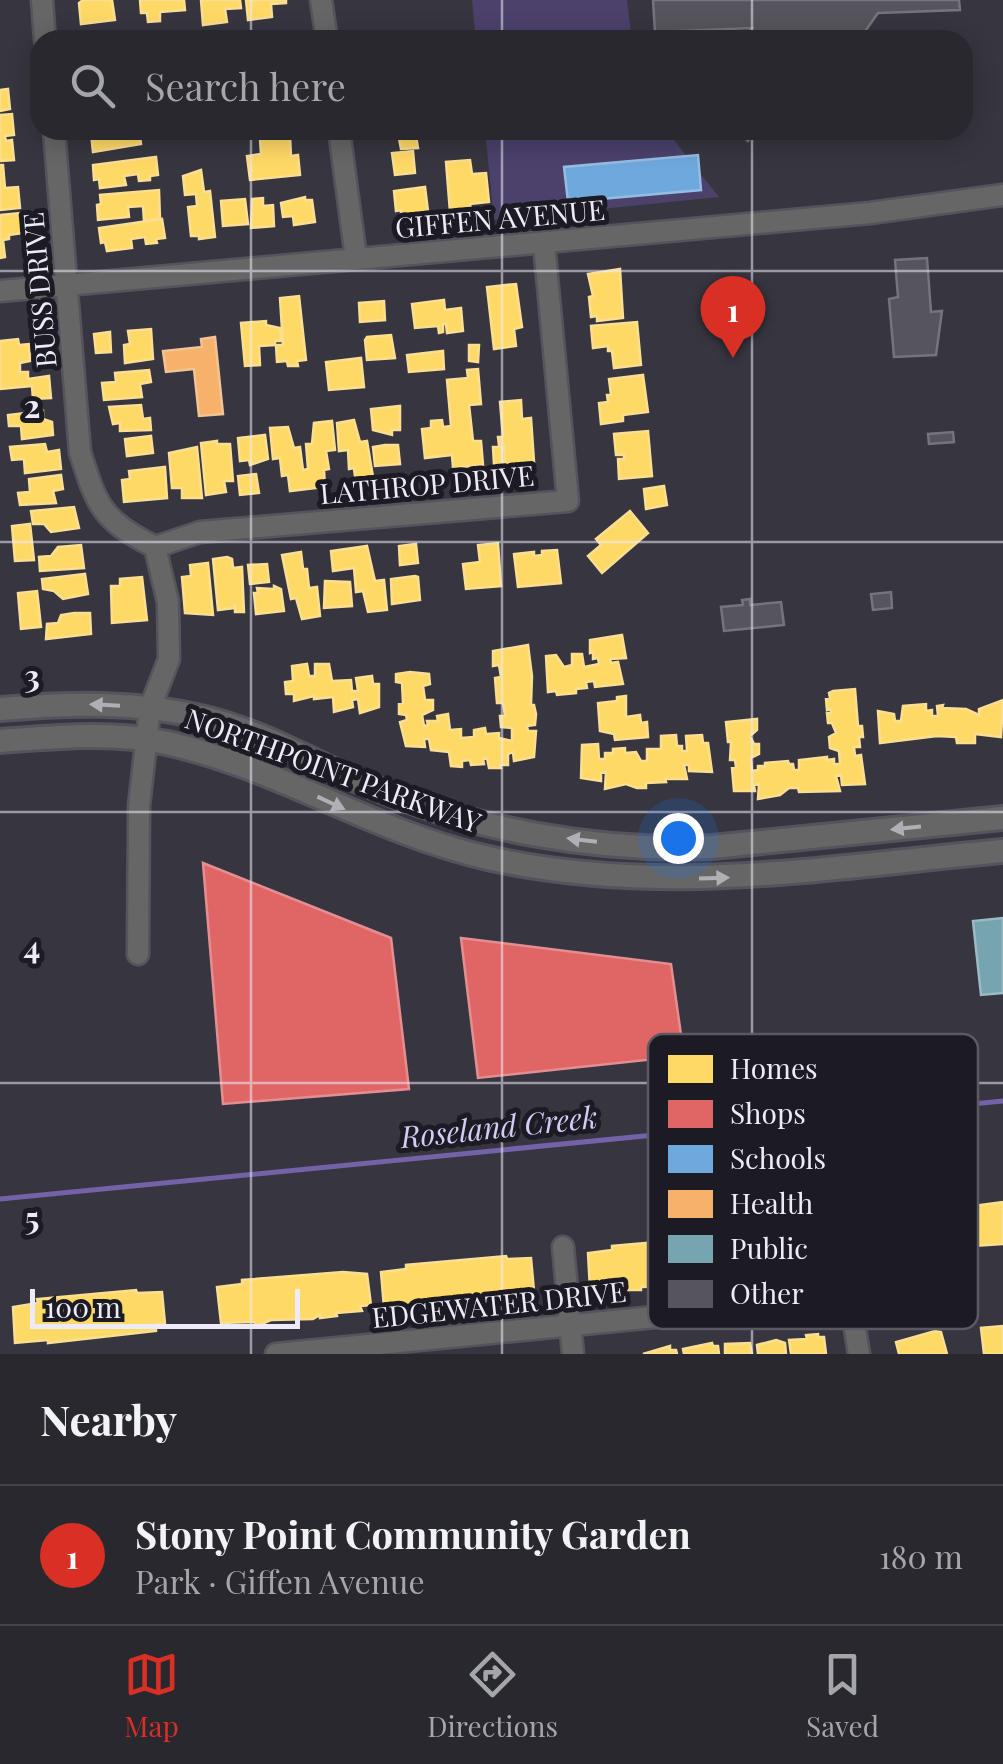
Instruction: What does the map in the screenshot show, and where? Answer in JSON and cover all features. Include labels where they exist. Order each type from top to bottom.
[{"type":"street","points":[[42,0],[45,30]]},
{"type":"street","points":[[321,0],[325,30]]},
{"type":"street","name":"BUSS DRIVE","points":[[55,140],[80,452],[95,502],[122,531],[155,548]]},
{"type":"street","points":[[339,140],[356,258]]},
{"type":"street","name":"GIFFEN AVENUE","points":[[0,291],[870,213],[1003,195]]},
{"type":"street","name":"LATHROP DRIVE","points":[[155,548],[200,532],[568,501],[544,244]]},
{"type":"street","points":[[138,954],[139,806],[150,708],[168,659],[170,622],[164,575],[155,548]]},
{"type":"street","name":"NORTHPOINT PARKWAY","points":[[0,709],[69,704],[150,708],[206,718],[258,735],[370,786],[484,824],[576,840],[712,847],[1003,818]]},
{"type":"street","name":"NORTHPOINT PARKWAY","points":[[0,742],[74,736],[162,741],[230,760],[388,828],[462,852],[556,870],[662,880],[726,878],[1003,851]]},
{"type":"street","points":[[564,1247],[573,1354]]},
{"type":"street","name":"EDGEWATER DRIVE","points":[[276,1354],[384,1349],[648,1319]]},
{"type":"street","name":"EDGEWATER DRIVE","points":[[855,1329],[859,1354]]},
{"type":"shaded area","points":[[472,0],[627,0],[631,30],[475,30]]},
{"type":"shaded area","points":[[486,140],[674,140],[719,197],[494,220]]},
{"type":"building: Homes","points":[[112,0],[115,20],[81,24],[79,3]]},
{"type":"building: Homes","points":[[140,0],[184,0],[185,10],[160,12],[160,21],[148,22],[147,13],[141,13]]},
{"type":"building: Homes","points":[[201,0],[240,0],[241,8],[225,9],[227,22],[203,25]]},
{"type":"building: Homes","points":[[246,0],[286,3],[271,4],[272,17],[248,20]]},
{"type":"building: Homes","points":[[8,89],[10,109],[0,111],[0,90]]},
{"type":"building: Homes","points":[[12,114],[14,135],[5,136],[6,141],[12,140],[14,160],[0,161],[0,115]]},
{"type":"building: Homes","points":[[92,140],[140,140],[141,144],[93,152]]},
{"type":"building: Homes","points":[[260,140],[290,140],[291,156],[298,155],[300,175],[250,180],[247,156],[261,154]]},
{"type":"building: Homes","points":[[399,140],[417,140],[418,148],[401,149]]},
{"type":"building: Homes","points":[[413,151],[415,173],[395,175],[392,153]]},
{"type":"building: Homes","points":[[156,157],[158,175],[150,176],[150,180],[139,181],[138,174],[124,176],[126,185],[100,188],[99,179],[94,180],[93,165]]},
{"type":"building: Homes","points":[[470,160],[472,174],[486,173],[489,202],[470,204],[471,210],[450,212],[446,162]]},
{"type":"building: Homes","points":[[0,165],[5,188],[18,187],[20,208],[0,210]]},
{"type":"building: Homes","points":[[201,170],[204,192],[210,191],[215,237],[199,239],[191,236],[188,207],[197,206],[196,194],[185,195],[183,176]]},
{"type":"building: Homes","points":[[425,187],[428,211],[401,215],[401,210],[396,211],[394,191]]},
{"type":"building: Homes","points":[[159,190],[160,219],[144,221],[143,206],[128,207],[129,217],[98,220],[100,195]]},
{"type":"building: Homes","points":[[305,197],[312,200],[315,222],[294,225],[293,216],[283,217],[281,203]]},
{"type":"building: Homes","points":[[263,198],[263,206],[273,205],[274,226],[251,228],[252,199]]},
{"type":"building: Homes","points":[[245,199],[248,224],[223,226],[221,201]]},
{"type":"building: Homes","points":[[20,213],[23,233],[3,240],[5,257],[0,258],[0,215]]},
{"type":"building: Homes","points":[[162,219],[165,238],[156,239],[157,243],[146,244],[145,237],[131,239],[132,248],[107,251],[105,242],[101,243],[99,228]]},
{"type":"building: Homes","points":[[620,269],[623,318],[597,321],[597,316],[591,317],[589,297],[593,296],[588,274]]},
{"type":"building: Homes","points":[[516,284],[522,327],[514,329],[516,346],[494,349],[487,287]]},
{"type":"building: Homes","points":[[299,296],[306,360],[297,361],[298,366],[288,366],[287,361],[277,362],[276,345],[283,345],[280,298]]},
{"type":"building: Homes","points":[[444,300],[445,310],[461,308],[463,331],[447,333],[446,324],[439,333],[438,326],[415,328],[412,304]]},
{"type":"building: Homes","points":[[384,301],[385,320],[360,322],[359,303]]},
{"type":"building: Homes","points":[[266,321],[266,325],[280,328],[281,341],[259,346],[260,365],[245,366],[241,323]]},
{"type":"building: Homes","points":[[637,322],[641,365],[614,368],[608,346],[593,348],[591,326]]},
{"type":"building: Homes","points":[[151,329],[153,359],[125,363],[124,345],[130,344],[128,331]]},
{"type":"building: Homes","points":[[110,332],[111,352],[96,353],[94,334]]},
{"type":"building: Homes","points":[[391,335],[395,358],[367,360],[367,337]]},
{"type":"building: Homes","points":[[18,339],[19,345],[29,344],[30,361],[20,363],[20,372],[28,372],[28,379],[49,376],[51,398],[33,399],[32,386],[0,389],[0,341]]},
{"type":"building: Homes","points":[[469,345],[479,345],[478,362],[469,361]]},
{"type":"building: Homes","points":[[443,351],[444,369],[409,372],[407,355]]},
{"type":"building: Homes","points":[[361,358],[364,387],[329,390],[326,362]]},
{"type":"building: Homes","points":[[478,369],[481,404],[469,405],[473,441],[481,441],[483,465],[453,468],[452,455],[425,458],[422,429],[431,428],[431,421],[442,420],[443,427],[451,426],[447,380],[468,378],[467,370]]},
{"type":"building: Homes","points":[[149,370],[151,382],[140,384],[142,397],[104,400],[102,383],[116,382],[115,373]]},
{"type":"building: Homes","points":[[643,375],[648,412],[623,415],[623,421],[601,424],[599,403],[608,402],[607,395],[611,395],[609,379]]},
{"type":"building: Homes","points":[[521,400],[522,419],[531,418],[534,462],[505,465],[504,445],[499,446],[498,437],[503,437],[500,402]]},
{"type":"building: Homes","points":[[141,405],[143,419],[150,418],[151,430],[120,431],[120,423],[113,424],[109,407]]},
{"type":"building: Homes","points":[[400,406],[400,430],[392,430],[392,435],[373,430],[371,409]]},
{"type":"building: Homes","points":[[43,411],[43,419],[52,422],[53,435],[22,439],[21,426],[9,426],[8,415]]},
{"type":"building: Homes","points":[[354,420],[360,442],[367,441],[374,483],[356,485],[354,468],[349,469],[348,450],[339,451],[337,423]]},
{"type":"building: Homes","points":[[332,421],[335,450],[326,451],[329,469],[324,470],[325,487],[290,491],[288,475],[282,476],[280,458],[273,459],[270,428],[288,427],[294,448],[300,447],[303,470],[308,469],[306,444],[312,444],[314,423]]},
{"type":"building: Homes","points":[[648,431],[652,476],[619,479],[618,459],[624,459],[624,455],[616,455],[614,434]]},
{"type":"building: Homes","points":[[265,435],[268,459],[250,465],[249,460],[240,461],[238,438]]},
{"type":"building: Homes","points":[[151,436],[153,453],[127,456],[125,439]]},
{"type":"building: Homes","points":[[201,443],[230,444],[233,481],[224,481],[226,492],[206,495]]},
{"type":"building: Homes","points":[[45,444],[47,452],[59,450],[61,469],[25,473],[24,459],[12,460],[10,447]]},
{"type":"building: Homes","points":[[398,445],[400,464],[375,466],[373,447]]},
{"type":"building: Homes","points":[[197,447],[202,498],[182,498],[182,488],[172,488],[169,453]]},
{"type":"building: Homes","points":[[493,447],[502,447],[503,464],[494,465]]},
{"type":"building: Homes","points":[[165,467],[167,498],[124,502],[122,480],[130,479],[129,471]]},
{"type":"building: Homes","points":[[256,474],[259,493],[240,495],[238,476]]},
{"type":"building: Homes","points":[[61,475],[63,489],[53,491],[56,503],[20,505],[18,493],[30,492],[29,479]]},
{"type":"building: Homes","points":[[664,486],[667,505],[646,509],[644,489]]},
{"type":"building: Homes","points":[[74,507],[79,528],[51,532],[44,524],[33,524],[31,511]]},
{"type":"building: Homes","points":[[630,511],[648,533],[602,573],[588,556],[601,545],[596,539]]},
{"type":"building: Homes","points":[[30,524],[34,560],[15,561],[12,526]]},
{"type":"building: Homes","points":[[498,543],[501,586],[466,589],[463,564],[480,562],[478,545]]},
{"type":"building: Homes","points":[[416,544],[418,563],[400,565],[399,546]]},
{"type":"building: Homes","points":[[81,545],[84,568],[40,571],[39,557],[51,556],[58,547]]},
{"type":"building: Homes","points":[[367,546],[375,581],[384,580],[387,610],[368,612],[363,591],[356,592],[354,568],[333,571],[331,551]]},
{"type":"building: Homes","points":[[557,550],[561,583],[518,587],[514,554],[534,552],[534,556]]},
{"type":"building: Homes","points":[[301,552],[309,588],[317,587],[320,616],[302,619],[296,598],[291,599],[282,555]]},
{"type":"building: Homes","points":[[213,559],[232,559],[233,568],[242,567],[244,612],[235,612],[235,604],[234,608],[218,610]]},
{"type":"building: Homes","points":[[208,563],[213,615],[185,613],[182,577],[191,576],[190,565]]},
{"type":"building: Homes","points":[[267,564],[269,582],[250,584],[248,565]]},
{"type":"building: Homes","points":[[85,574],[88,594],[63,599],[54,591],[43,589],[42,579]]},
{"type":"building: Homes","points":[[415,576],[420,600],[392,604],[391,579]]},
{"type":"building: Homes","points":[[142,577],[147,620],[112,623],[111,586],[120,586],[120,579]]},
{"type":"building: Homes","points":[[325,581],[350,582],[352,606],[324,608]]},
{"type":"building: Homes","points":[[257,588],[281,589],[284,611],[256,614]]},
{"type":"building: Homes","points":[[37,591],[41,627],[21,629],[18,593]]},
{"type":"building: Homes","points":[[90,613],[91,634],[46,639],[47,624],[58,623],[61,615]]},
{"type":"building: Homes","points":[[622,635],[626,658],[610,659],[611,663],[618,662],[623,684],[595,687],[594,681],[586,682],[587,688],[576,689],[576,693],[548,692],[546,656],[556,655],[564,667],[572,665],[572,654],[582,654],[584,667],[599,664],[598,658],[593,659],[593,652],[590,653],[590,640]]},
{"type":"building: Homes","points":[[528,645],[531,705],[536,714],[535,725],[527,726],[528,731],[536,731],[534,757],[514,761],[513,752],[508,754],[508,765],[500,765],[501,768],[489,768],[487,758],[483,759],[484,764],[462,761],[462,767],[451,766],[449,752],[431,750],[429,739],[424,739],[425,747],[406,746],[400,722],[407,720],[406,715],[399,714],[402,683],[396,682],[396,674],[410,672],[429,674],[430,684],[423,686],[425,700],[433,700],[433,710],[422,715],[424,726],[427,721],[438,721],[437,716],[448,714],[450,730],[461,729],[461,738],[474,737],[474,730],[485,728],[486,734],[499,733],[499,738],[512,741],[512,728],[501,727],[500,716],[505,716],[503,703],[497,703],[495,678],[501,677],[499,665],[493,666],[493,651]]},
{"type":"building: Homes","points":[[307,664],[309,676],[315,676],[315,664],[329,664],[332,681],[351,680],[352,691],[358,691],[356,678],[372,676],[373,684],[379,684],[379,707],[360,713],[358,699],[352,700],[353,707],[334,712],[333,697],[294,701],[294,694],[286,694],[285,682],[293,681],[292,666]]},
{"type":"building: Homes","points":[[855,689],[858,726],[862,726],[863,737],[859,737],[860,747],[854,747],[855,756],[861,755],[865,784],[842,785],[841,775],[836,776],[840,791],[799,792],[798,788],[789,788],[780,795],[758,799],[759,784],[754,785],[755,791],[734,791],[732,768],[736,767],[735,760],[730,760],[726,722],[757,719],[757,730],[750,736],[754,744],[759,744],[759,754],[751,758],[752,771],[765,763],[788,761],[794,770],[799,770],[799,760],[827,757],[840,764],[839,751],[830,748],[829,737],[836,733],[832,723],[828,723],[827,713],[831,709],[827,710],[826,699],[833,691]]},
{"type":"building: Homes","points":[[626,696],[626,717],[640,715],[641,723],[647,722],[648,737],[615,740],[614,734],[600,731],[598,703]]},
{"type":"building: Homes","points":[[1003,700],[1001,737],[975,734],[975,743],[957,743],[956,737],[937,736],[880,743],[878,711],[894,714],[895,721],[901,721],[903,706],[926,704],[926,711],[932,710],[932,716],[938,716],[937,706],[943,705],[942,708],[966,709],[979,715],[979,709]]},
{"type":"building: Homes","points":[[676,735],[677,746],[687,751],[686,736],[702,735],[703,743],[708,743],[712,772],[689,771],[689,765],[684,765],[687,779],[646,783],[646,788],[626,784],[605,789],[606,772],[601,773],[601,781],[581,778],[582,745],[598,744],[599,759],[605,759],[605,753],[613,753],[613,749],[625,748],[625,753],[636,752],[641,761],[647,761],[647,749],[661,749],[661,736]]},
{"type":"building: Homes","points":[[1003,1202],[1003,1244],[978,1246],[978,1205]]},
{"type":"building: Homes","points":[[648,1243],[648,1287],[590,1290],[588,1253],[612,1250],[612,1246]]},
{"type":"building: Homes","points":[[506,1256],[531,1258],[534,1291],[527,1291],[527,1297],[501,1299],[501,1303],[384,1308],[381,1272],[406,1269],[406,1265]]},
{"type":"building: Homes","points":[[343,1272],[367,1274],[371,1305],[360,1306],[362,1311],[313,1319],[271,1320],[257,1326],[254,1322],[221,1323],[217,1287],[242,1284],[242,1280]]},
{"type":"building: Homes","points":[[136,1290],[162,1292],[165,1324],[156,1324],[156,1331],[15,1343],[13,1307],[38,1303],[37,1299]]},
{"type":"building: Homes","points":[[1003,1326],[1003,1354],[984,1354],[981,1328]]},
{"type":"building: Homes","points":[[941,1332],[947,1354],[899,1354],[896,1342]]},
{"type":"building: Homes","points":[[818,1334],[824,1337],[826,1354],[791,1354],[789,1340]]},
{"type":"building: Homes","points":[[776,1340],[785,1343],[786,1354],[758,1354],[757,1345]]},
{"type":"building: Homes","points":[[712,1343],[718,1346],[719,1354],[684,1354],[683,1349]]},
{"type":"building: Homes","points":[[750,1343],[752,1354],[725,1354],[725,1344]]},
{"type":"building: Homes","points":[[670,1346],[677,1354],[643,1354]]},
{"type":"building: Shops","points":[[203,863],[391,938],[409,1089],[223,1104]]},
{"type":"building: Shops","points":[[461,938],[671,964],[681,1034],[648,1034],[648,1060],[478,1078]]},
{"type":"building: Schools","points":[[698,155],[701,190],[568,202],[564,167]]},
{"type":"building: Health","points":[[215,337],[223,414],[199,416],[194,369],[166,372],[163,351],[202,347],[201,339]]},
{"type":"building: Public","points":[[1003,918],[1003,993],[981,995],[973,921]]},
{"type":"building: Other","points":[[653,0],[959,0],[960,10],[878,13],[866,30],[655,30]]},
{"type":"building: Other","points":[[927,258],[931,312],[942,311],[936,355],[894,357],[889,299],[898,297],[895,260]]},
{"type":"building: Other","points":[[953,432],[954,442],[929,444],[928,434]]},
{"type":"building: Other","points":[[891,592],[892,608],[873,610],[871,594]]},
{"type":"building: Other","points":[[750,599],[750,605],[781,602],[784,625],[724,631],[721,607],[743,605],[742,600]]},
{"type":"waterway","name":"Roseland Creek","points":[[978,1103],[1003,1101]]},
{"type":"waterway","name":"Roseland Creek","points":[[0,1199],[648,1136]]},
{"type":"place","name":"Stony Point Community Garden","points":[[733,358]]}]
